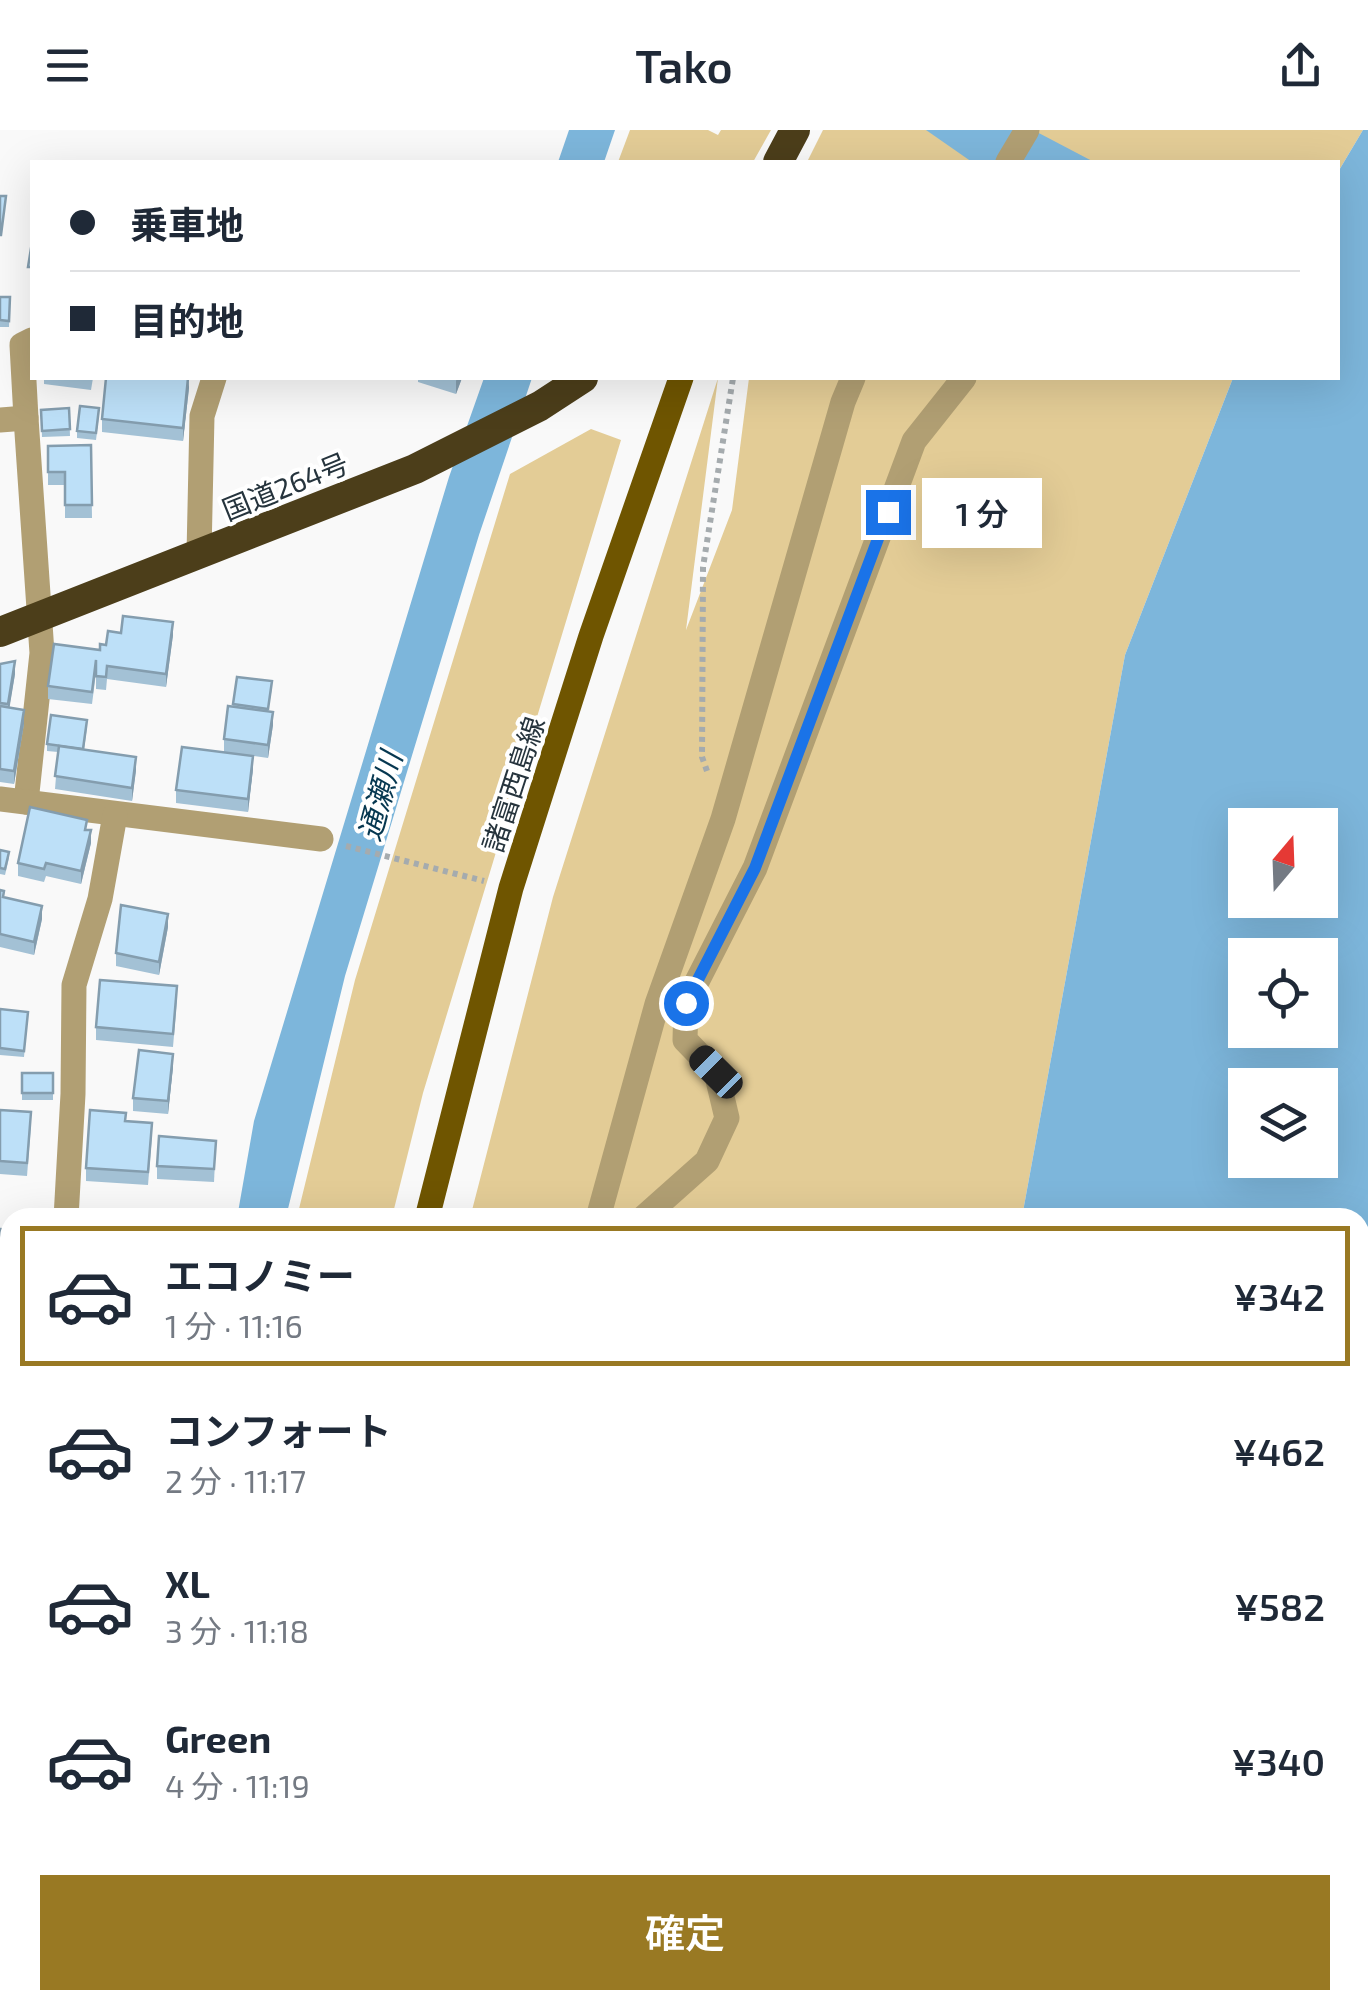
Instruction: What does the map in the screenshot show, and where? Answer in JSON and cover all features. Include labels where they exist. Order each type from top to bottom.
[{"type":"highway","points":[[779,160],[796,130]]},
{"type":"highway","name":"国道264号","points":[[0,632],[415,469],[540,406],[580,380]]},
{"type":"main road","name":"諸富西島線","points":[[429,1208],[511,888],[591,636],[681,380]]},
{"type":"street","points":[[1009,160],[1027,130]]},
{"type":"street","points":[[30,341],[22,345],[13,419],[42,653],[13,800],[115,816],[321,839]]},
{"type":"street","points":[[200,554],[202,416],[213,380]]},
{"type":"street","points":[[601,1208],[657,1004],[723,819],[842,402],[852,380]]},
{"type":"street","points":[[654,1208],[707,1161],[727,1118],[716,1072],[685,1040],[686,1003],[755,868],[914,441],[962,380]]},
{"type":"street","points":[[67,1208],[74,1094],[74,985],[100,899],[115,816]]},
{"type":"path","points":[[723,819],[702,757],[702,567],[733,380]]},
{"type":"path","points":[[321,839],[511,888]]},
{"type":"shaded area","points":[[630,130],[708,130],[718,135],[721,130],[771,130],[754,160],[619,160]]},
{"type":"shaded area","points":[[823,130],[1363,130],[1340,169],[1340,160],[808,160]]},
{"type":"shaded area","points":[[717,380],[686,630],[732,510],[749,380],[1232,380],[1125,655],[1024,1208],[473,1208],[553,897]]},
{"type":"shaded area","points":[[591,429],[621,440],[423,1093],[394,1208],[299,1208],[355,980],[510,474]]},
{"type":"water","points":[[569,130],[615,130],[605,160],[559,160]]},
{"type":"water","points":[[926,130],[1033,130],[1090,160],[969,160]]},
{"type":"water","points":[[1363,130],[1368,130],[1368,1208],[1024,1208],[1125,655],[1232,380],[1340,380],[1340,169]]},
{"type":"water","name":"通瀬川","points":[[483,380],[531,380],[479,535],[345,976],[288,1208],[239,1208],[254,1121],[449,477]]},
{"type":"building","points":[[0,196],[6,196],[1,235],[0,235]]},
{"type":"building","points":[[0,297],[10,297],[9,321],[0,320]]},
{"type":"building","points":[[106,380],[188,380],[183,428],[102,419]]},
{"type":"building","points":[[80,406],[99,408],[96,433],[77,431]]},
{"type":"building","points":[[69,408],[70,429],[42,431],[41,410]]},
{"type":"building","points":[[91,445],[92,505],[65,505],[65,472],[48,472],[48,446]]},
{"type":"building","points":[[123,616],[173,622],[166,674],[107,666],[106,677],[96,676],[96,660],[92,692],[48,686],[54,644],[100,650],[100,644],[106,645],[108,631],[121,633]]},
{"type":"building","points":[[15,661],[8,704],[0,703],[0,664]]},
{"type":"building","points":[[237,677],[272,681],[268,709],[233,704]]},
{"type":"building","points":[[0,706],[24,710],[14,771],[0,769]]},
{"type":"building","points":[[228,706],[273,712],[268,745],[224,739]]},
{"type":"building","points":[[51,715],[87,720],[83,749],[47,744]]},
{"type":"building","points":[[59,746],[136,757],[132,788],[55,776]]},
{"type":"building","points":[[182,747],[253,756],[248,799],[176,790]]},
{"type":"building","points":[[30,807],[87,820],[85,830],[91,830],[81,871],[46,863],[44,869],[18,863]]},
{"type":"building","points":[[0,850],[9,852],[5,869],[0,868]]},
{"type":"building","points":[[0,890],[4,891],[3,897],[42,906],[34,942],[0,934]]},
{"type":"building","points":[[121,905],[168,914],[159,962],[116,953]]},
{"type":"building","points":[[100,980],[177,986],[173,1034],[96,1027]]},
{"type":"building","points":[[0,1009],[28,1012],[24,1051],[0,1048]]},
{"type":"building","points":[[139,1050],[173,1054],[168,1101],[133,1098]]},
{"type":"building","points":[[22,1073],[53,1073],[53,1093],[22,1093]]},
{"type":"building","points":[[0,1110],[31,1112],[27,1163],[0,1161]]},
{"type":"building","points":[[90,1110],[126,1113],[125,1121],[152,1123],[148,1172],[86,1168]]},
{"type":"building","points":[[159,1136],[216,1141],[214,1169],[157,1166]]},
{"type":"route","points":[[686,1003],[755,868],[888,512]]}]
